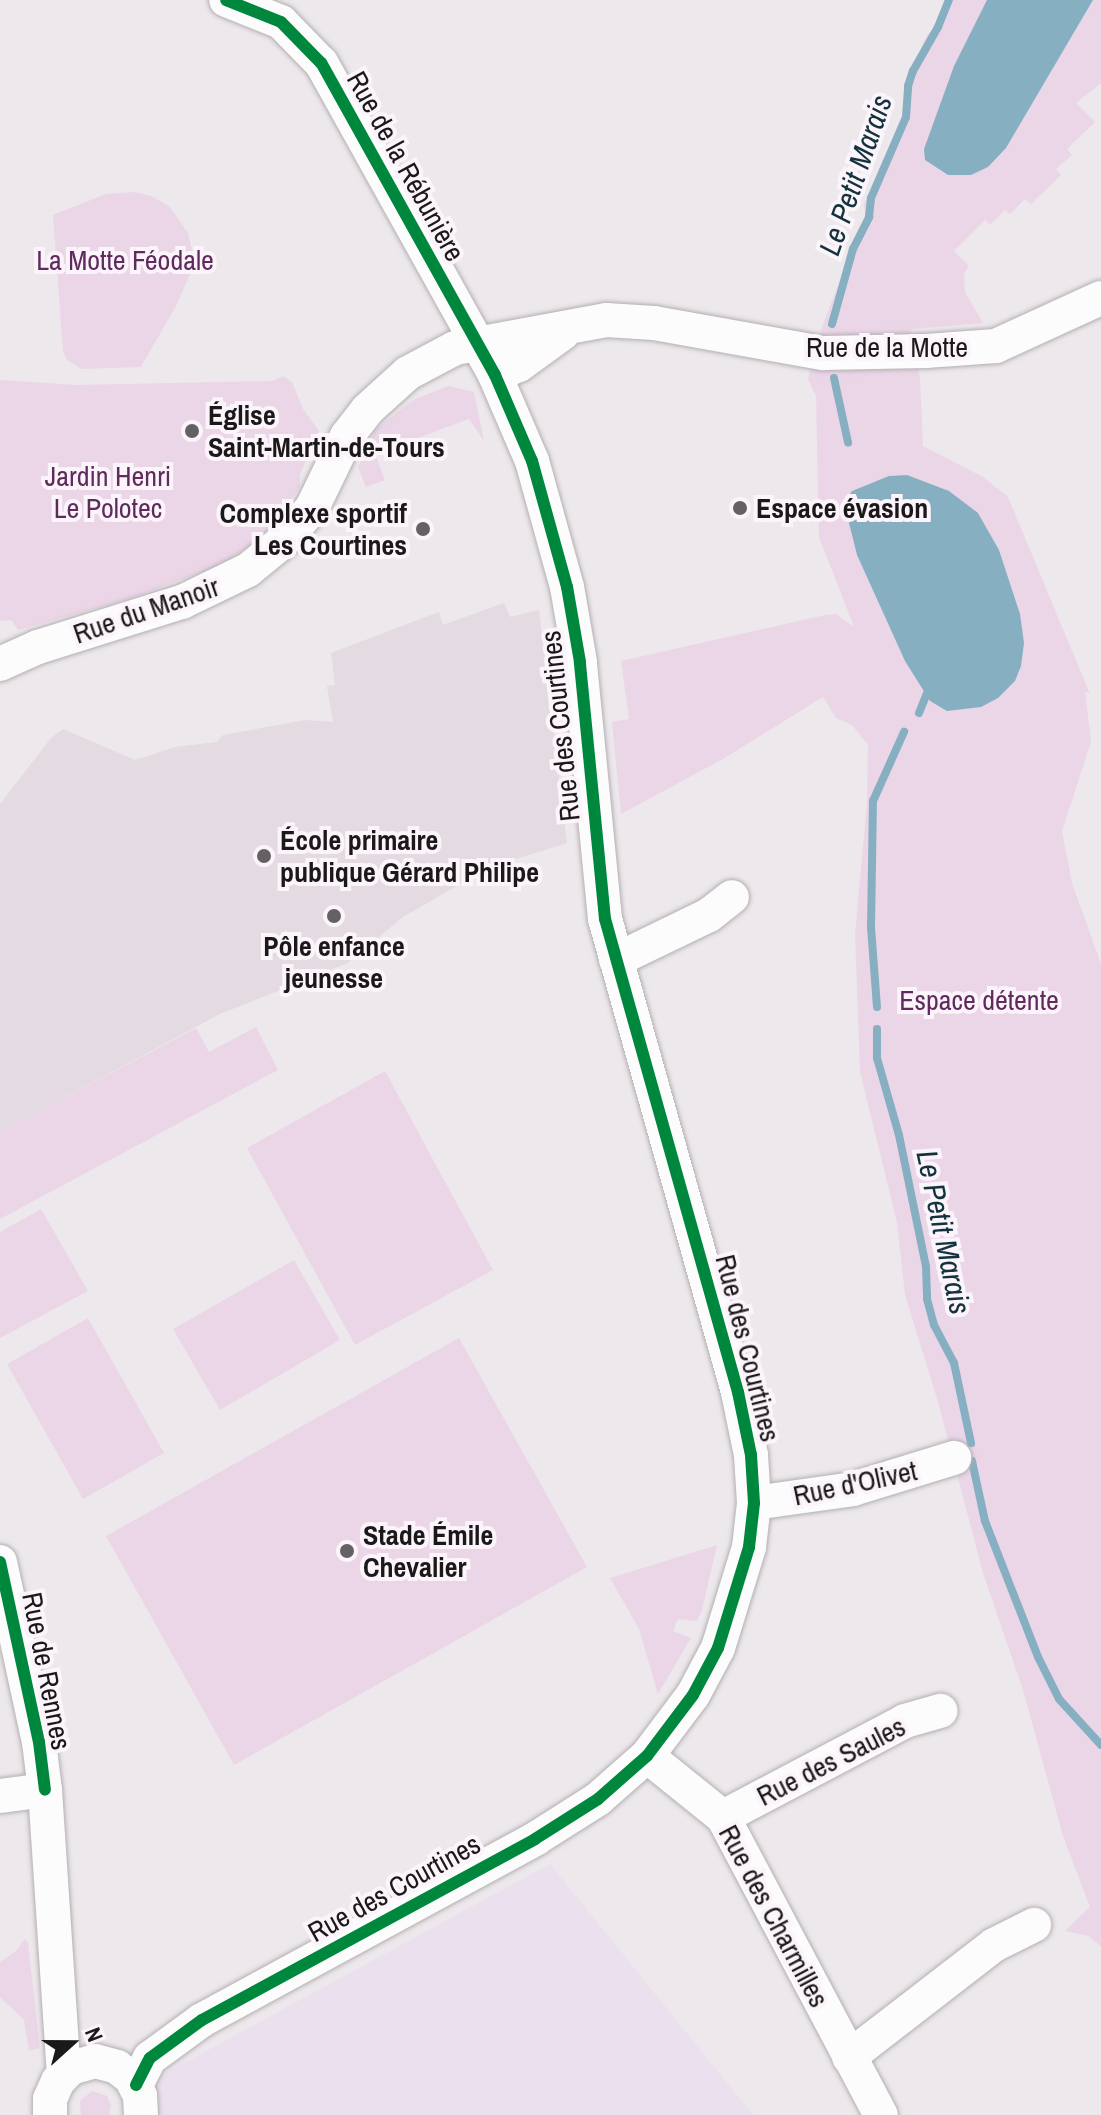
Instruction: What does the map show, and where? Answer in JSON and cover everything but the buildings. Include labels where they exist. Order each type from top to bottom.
[{"type":"street","points":[[226,0],[284,11]]},
{"type":"street","name":"Rue de la Rébunière","points":[[284,11],[321,63],[477,342]]},
{"type":"street","name":"Rue de la Motte","points":[[477,342],[606,320],[654,323],[823,353],[926,351],[996,346],[1101,298]]},
{"type":"street","name":"Rue de la Motte","points":[[495,375],[539,353],[569,328]]},
{"type":"street","name":"Rue des Courtines","points":[[138,2100],[150,2058],[202,2020],[535,1839],[598,1799],[647,1756],[693,1695],[718,1648],[749,1547],[754,1503],[751,1455],[738,1392],[616,960],[599,872],[580,662],[567,587],[532,461],[495,375],[477,342]]},
{"type":"street","name":"Rue du Manoir","points":[[0,664],[23,652],[204,594],[248,570],[282,542],[312,508],[347,436],[367,410],[408,373],[455,348],[477,342]]},
{"type":"street","points":[[616,960],[709,915],[732,897]]},
{"type":"street","name":"Rue d'Olivet","points":[[754,1503],[853,1489],[954,1458]]},
{"type":"street","name":"Rue de Rennes","points":[[0,1562],[39,1742],[60,1981],[78,2044],[90,2066],[125,2072],[138,2100]]},
{"type":"street","name":"Rue des Saules","points":[[723,1817],[905,1721],[941,1711]]},
{"type":"street","name":"Rue des Charmilles","points":[[647,1756],[723,1817],[881,2115]]},
{"type":"street","points":[[0,1796],[45,1790]]},
{"type":"street","points":[[849,2057],[994,1945],[1034,1925]]},
{"type":"street","name":"Rue des Courtines","points":[[90,2066],[202,2020]]},
{"type":"street","points":[[48,2113],[53,2090],[90,2066]]},
{"type":"shaded area","name":"École primaire publique Gérard Philipe","points":[[504,603],[510,617],[539,610],[567,843],[488,868],[403,917],[348,963],[220,1014],[0,1132],[0,804],[51,738],[63,729],[135,760],[175,747],[216,742],[223,735],[305,720],[333,722],[327,686],[335,685],[331,653],[439,612],[443,625]]},
{"type":"shaded area","points":[[550,1864],[753,2115],[159,2115],[155,2079]]},
{"type":"green space","name":"Espace détente","points":[[945,0],[1101,0],[1101,83],[1076,103],[1095,122],[1067,149],[1072,155],[1056,169],[1061,175],[1031,204],[1025,199],[1010,214],[1005,210],[990,225],[985,220],[954,251],[969,266],[964,274],[965,292],[983,323],[911,329],[920,378],[923,446],[983,477],[1008,497],[1090,694],[1085,691],[1091,742],[1062,831],[1072,883],[1101,964],[1101,1946],[1088,1936],[1065,1931],[1090,1907],[1063,1836],[1023,1690],[983,1573],[938,1402],[905,1295],[897,1222],[860,1072],[855,935],[867,802],[868,745],[852,725],[836,718],[823,697],[723,759],[621,814],[612,722],[629,719],[621,661],[825,615],[836,614],[854,627],[819,537],[816,396],[808,379],[822,327],[865,215],[864,204],[902,116],[906,81],[927,35],[937,25]]},
{"type":"green space","name":"La Motte Féodale","points":[[134,192],[151,196],[169,206],[188,233],[195,263],[176,306],[141,367],[82,369],[67,360],[63,351],[53,215],[106,194]]},
{"type":"green space","name":"Jardin Henri Le Polotec","points":[[283,376],[292,382],[303,409],[319,431],[300,474],[300,487],[260,539],[218,566],[128,599],[18,630],[11,620],[0,621],[0,380],[77,385],[273,381]]},
{"type":"green space","points":[[448,386],[474,392],[484,441],[469,419],[375,454],[385,480],[366,487],[358,467],[376,429],[413,400]]},
{"type":"green space","points":[[256,1027],[278,1070],[0,1219],[0,1132],[196,1028],[209,1052]]},
{"type":"green space","points":[[385,1071],[493,1270],[355,1345],[247,1148]]},
{"type":"green space","points":[[41,1209],[88,1291],[0,1338],[0,1232]]},
{"type":"green space","points":[[294,1260],[340,1340],[220,1410],[173,1329]]},
{"type":"green space","points":[[88,1318],[164,1453],[83,1499],[7,1364]]},
{"type":"green space","name":"Stade Émile Chevalier","points":[[459,1338],[587,1567],[234,1765],[106,1536]]},
{"type":"green space","points":[[717,1545],[697,1621],[678,1619],[673,1631],[691,1638],[658,1694],[639,1629],[610,1578]]},
{"type":"green space","points":[[25,1939],[28,1943],[40,2048],[29,2051],[24,2020],[0,1997],[0,1962],[16,1951]]},
{"type":"green space","points":[[92,2091],[107,2096],[111,2106],[109,2115],[81,2115],[80,2101]]},
{"type":"water","points":[[987,0],[1093,0],[1006,148],[988,167],[971,175],[948,175],[925,160],[924,149],[954,66]]},
{"type":"water","points":[[907,475],[949,491],[978,513],[999,550],[1020,614],[1024,643],[1015,681],[998,698],[981,707],[947,711],[930,701],[905,661],[857,555],[844,503],[852,491],[889,476]]},
{"type":"waterway","name":"Le Petit Marais","points":[[832,324],[853,249],[869,217],[871,198],[906,117],[908,86],[913,71],[949,0]]},
{"type":"waterway","name":"Le Petit Marais","points":[[834,378],[848,442]]},
{"type":"waterway","name":"Le Petit Marais","points":[[919,713],[929,688]]},
{"type":"waterway","name":"Le Petit Marais","points":[[877,1007],[871,927],[873,801],[904,732]]},
{"type":"waterway","name":"Le Petit Marais","points":[[877,1029],[877,1058],[899,1135],[926,1267],[927,1299],[934,1325],[954,1363],[971,1443]]},
{"type":"waterway","name":"Le Petit Marais","points":[[972,1461],[985,1521],[1038,1657],[1059,1699],[1101,1745]]},
{"type":"cycle path","points":[[136,2085],[150,2058],[202,2020],[535,1839],[598,1799],[647,1756],[693,1695],[718,1648],[749,1547],[754,1503],[751,1455],[738,1392],[605,919],[580,662],[567,587],[532,461],[495,375],[321,63],[281,22],[226,0]]},
{"type":"cycle path","points":[[0,1562],[39,1742],[45,1790]]},
{"type":"place","name":"Église Saint-Martin-de-Tours","points":[[192,431]]},
{"type":"place","name":"Espace évasion","points":[[740,508]]},
{"type":"place","name":"Complexe sportif Les Courtines","points":[[423,529]]},
{"type":"place","name":"École primaire publique Gérard Philipe","points":[[264,856]]},
{"type":"place","name":"Pôle enfance jeunesse","points":[[334,916]]},
{"type":"place","name":"Stade Émile Chevalier","points":[[347,1551]]}]
